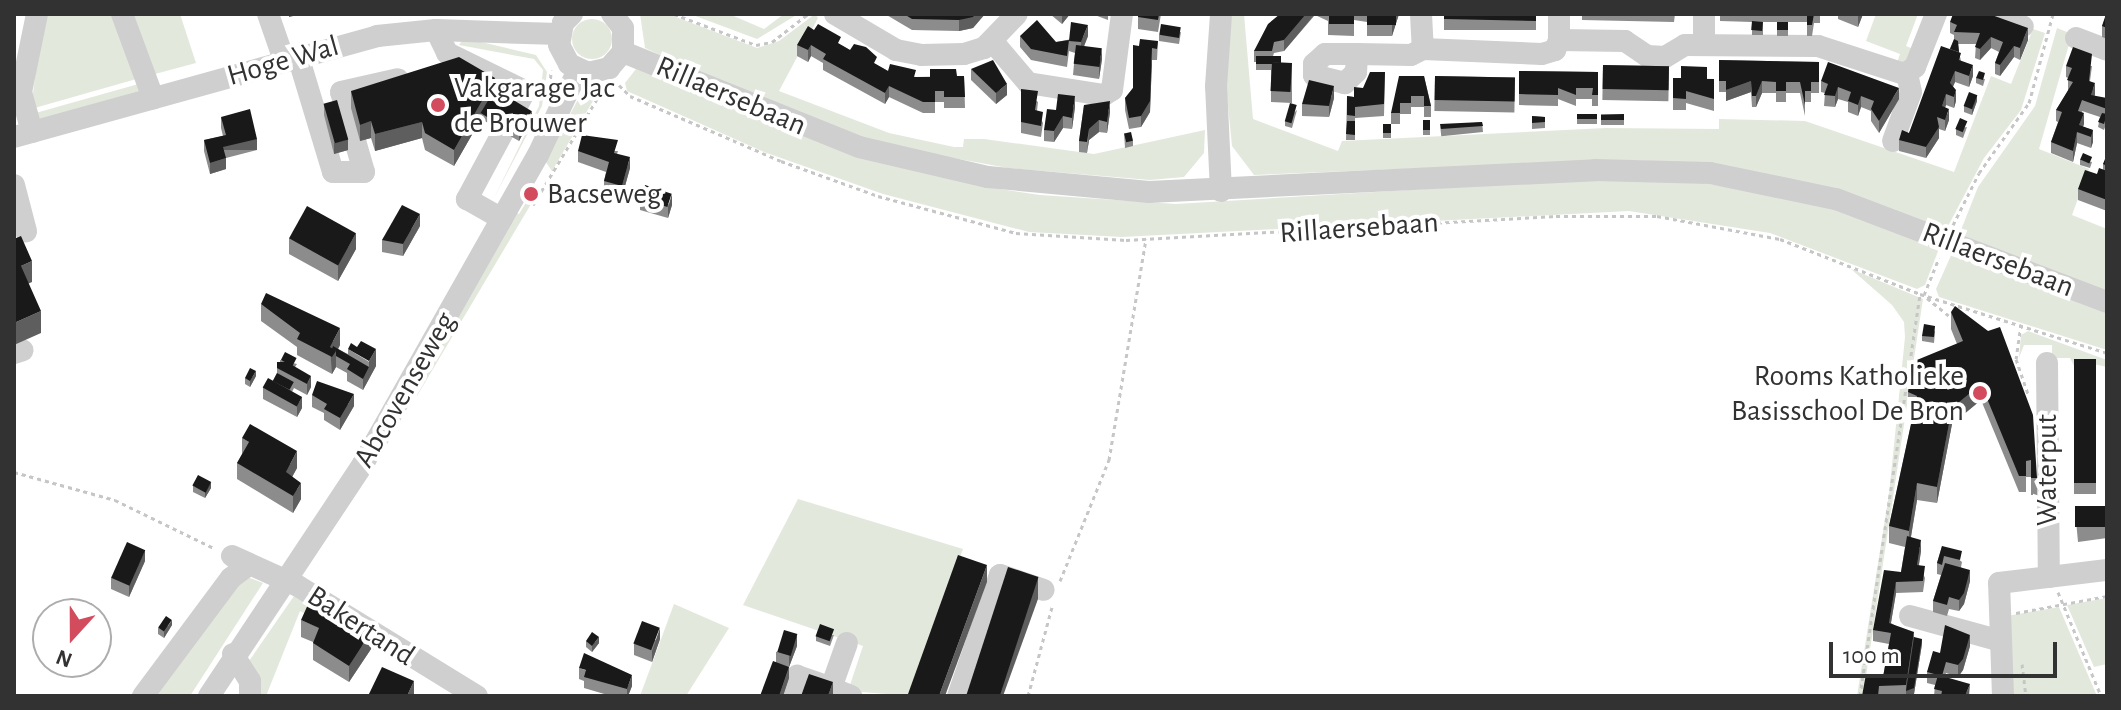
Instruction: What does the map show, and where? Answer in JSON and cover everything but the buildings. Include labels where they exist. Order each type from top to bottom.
[{"type":"street","points":[[23,134],[21,92],[37,14]]},
{"type":"street","points":[[122,14],[153,98]]},
{"type":"street","points":[[268,14],[318,82],[329,79],[341,92],[364,172],[333,172],[297,57]]},
{"type":"street","points":[[572,14],[559,34],[562,55],[578,70],[599,73],[623,52],[623,28],[612,14]]},
{"type":"street","points":[[835,14],[909,54],[964,54],[993,42],[1017,14]]},
{"type":"street","points":[[993,42],[1028,83],[1104,95],[1112,90],[1122,14]]},
{"type":"street","points":[[1221,14],[1216,86],[1221,191]]},
{"type":"street","points":[[1421,14],[1423,49]]},
{"type":"street","points":[[1357,54],[1411,55],[1423,49],[1542,54],[1555,50],[1559,40],[1559,14]]},
{"type":"street","points":[[1704,14],[1704,45]]},
{"type":"street","points":[[1907,73],[1919,61],[1936,14]]},
{"type":"street","points":[[1991,14],[2023,26]]},
{"type":"street","points":[[436,30],[447,53],[525,91],[467,199],[502,219]]},
{"type":"street","name":"Hoge Wal","points":[[23,134],[377,36],[436,30],[559,34]]},
{"type":"street","points":[[2076,38],[2107,50]]},
{"type":"street","points":[[1559,40],[1625,41],[1647,56],[1704,45],[1818,46],[1907,73]]},
{"type":"street","name":"Rillaersebaan","points":[[623,52],[825,135],[920,164],[988,177],[1119,190],[1221,191],[1595,170],[1710,173],[1836,199],[2107,302]]},
{"type":"street","points":[[312,100],[467,63]]},
{"type":"street","name":"Abcovenseweg","points":[[209,696],[233,654],[343,498],[502,219],[578,70]]},
{"type":"street","points":[[1893,141],[1911,92],[1907,73]]},
{"type":"street","points":[[14,185],[26,231]]},
{"type":"street","name":"Waterput","points":[[2047,363],[2052,580]]},
{"type":"street","points":[[143,696],[231,578],[240,560],[285,581]]},
{"type":"street","points":[[978,567],[1051,594]]},
{"type":"street","points":[[2003,696],[2009,634],[1999,583],[2052,580],[2107,570]]},
{"type":"street","points":[[958,696],[1000,575]]},
{"type":"street","name":"Bakertand","points":[[285,581],[477,696]]},
{"type":"street","points":[[1910,616],[2009,634]]},
{"type":"street","points":[[789,696],[797,676],[824,690],[847,643]]},
{"type":"street","points":[[233,654],[250,681],[250,696]]},
{"type":"path","points":[[674,14],[756,45],[772,42],[808,14]]},
{"type":"path","points":[[1957,216],[1984,164],[2029,103],[2053,14]]},
{"type":"path","name":"Rillaersebaan","points":[[619,85],[630,96],[763,155],[945,216],[1049,238],[1146,239],[1624,214],[1711,224],[1780,239],[1922,295],[2107,353]]},
{"type":"path","points":[[1028,696],[1051,594],[1109,460],[1146,239]]},
{"type":"path","points":[[1860,696],[1922,295],[1936,267]]},
{"type":"path","points":[[1922,295],[1963,325]]},
{"type":"path","points":[[2021,324],[2016,359],[2031,402]]},
{"type":"path","points":[[14,472],[115,500],[240,560]]},
{"type":"path","points":[[2052,580],[2101,696]]},
{"type":"path","points":[[2009,634],[2016,613],[2107,596]]},
{"type":"path","points":[[2021,655],[2026,696]]},
{"type":"shaded area","points":[[43,14],[117,14],[140,78],[31,109]]},
{"type":"shaded area","points":[[133,14],[180,14],[196,63],[155,74]]},
{"type":"shaded area","points":[[640,14],[668,14],[757,48],[779,41],[815,14],[818,18],[779,91],[889,133],[954,147],[963,147],[964,139],[984,139],[1094,154],[1205,130],[1204,153],[1184,177],[1150,180],[1008,168],[887,146],[736,90],[645,48]]},
{"type":"shaded area","points":[[690,14],[729,14],[764,29],[784,14],[798,14],[757,39]]},
{"type":"shaded area","points":[[1230,14],[1244,14],[1253,119],[1338,151],[1342,141],[1606,128],[1719,129],[1719,119],[1805,121],[1954,172],[1991,76],[2011,84],[2033,29],[2045,33],[2021,110],[1984,158],[1946,230],[1823,186],[1699,163],[1629,160],[1254,175],[1232,146],[1226,86]]},
{"type":"shaded area","points":[[1876,14],[1918,14],[1906,46],[1916,50],[1912,61],[1896,66],[1900,54],[1866,41]]},
{"type":"shaded area","points":[[592,19],[606,25],[612,39],[606,53],[592,59],[578,53],[572,39],[578,25]]},
{"type":"shaded area","points":[[2057,28],[2072,34],[2039,149],[2089,169],[2072,215],[2107,229],[2107,293],[1959,235],[1978,187],[2035,106]]},
{"type":"shaded area","points":[[464,38],[536,55],[547,72],[542,106],[494,198],[539,106],[543,70],[534,59],[459,45]]},
{"type":"shaded area","points":[[636,69],[987,187],[1040,195],[1176,204],[1591,179],[1678,179],[1808,200],[1940,246],[1925,285],[1917,289],[1770,233],[1629,211],[1122,237],[1029,232],[883,194],[764,152],[627,91],[625,83]]},
{"type":"shaded area","points":[[142,83],[139,91],[39,120],[32,114]]},
{"type":"shaded area","points":[[582,92],[597,94],[552,171],[545,161]]},
{"type":"shaded area","points":[[530,196],[534,199],[417,396],[412,392],[515,212],[519,214]]},
{"type":"shaded area","points":[[1953,251],[2107,311],[2107,350],[1939,297],[1936,289]]},
{"type":"shaded area","points":[[1851,269],[1923,299],[1863,696],[1857,696],[1889,494],[1905,337],[1904,322],[1892,305]]},
{"type":"shaded area","points":[[2028,331],[2107,360],[2107,367],[2089,363],[2076,370],[2070,358],[2052,358],[2052,345],[2024,345],[2019,358],[2021,335]]},
{"type":"shaded area","points":[[798,499],[963,549],[912,696],[848,691],[863,646],[743,605]]},
{"type":"shaded area","points":[[242,575],[263,583],[190,696],[148,696]]},
{"type":"shaded area","points":[[294,596],[374,640],[374,650],[300,611],[266,696],[254,696],[249,661]]},
{"type":"shaded area","points":[[2107,598],[2107,664],[2094,667],[2067,605]]},
{"type":"shaded area","points":[[674,604],[729,628],[686,696],[640,696]]},
{"type":"shaded area","points":[[2059,607],[2097,696],[2009,696],[2007,616]]},
{"type":"place","name":"Vakgarage Jac de Brouwer","points":[[438,105]]},
{"type":"place","name":"Bacseweg","points":[[531,194]]},
{"type":"place","name":"Rooms Katholieke Basisschool De Bron","points":[[1980,393]]}]
